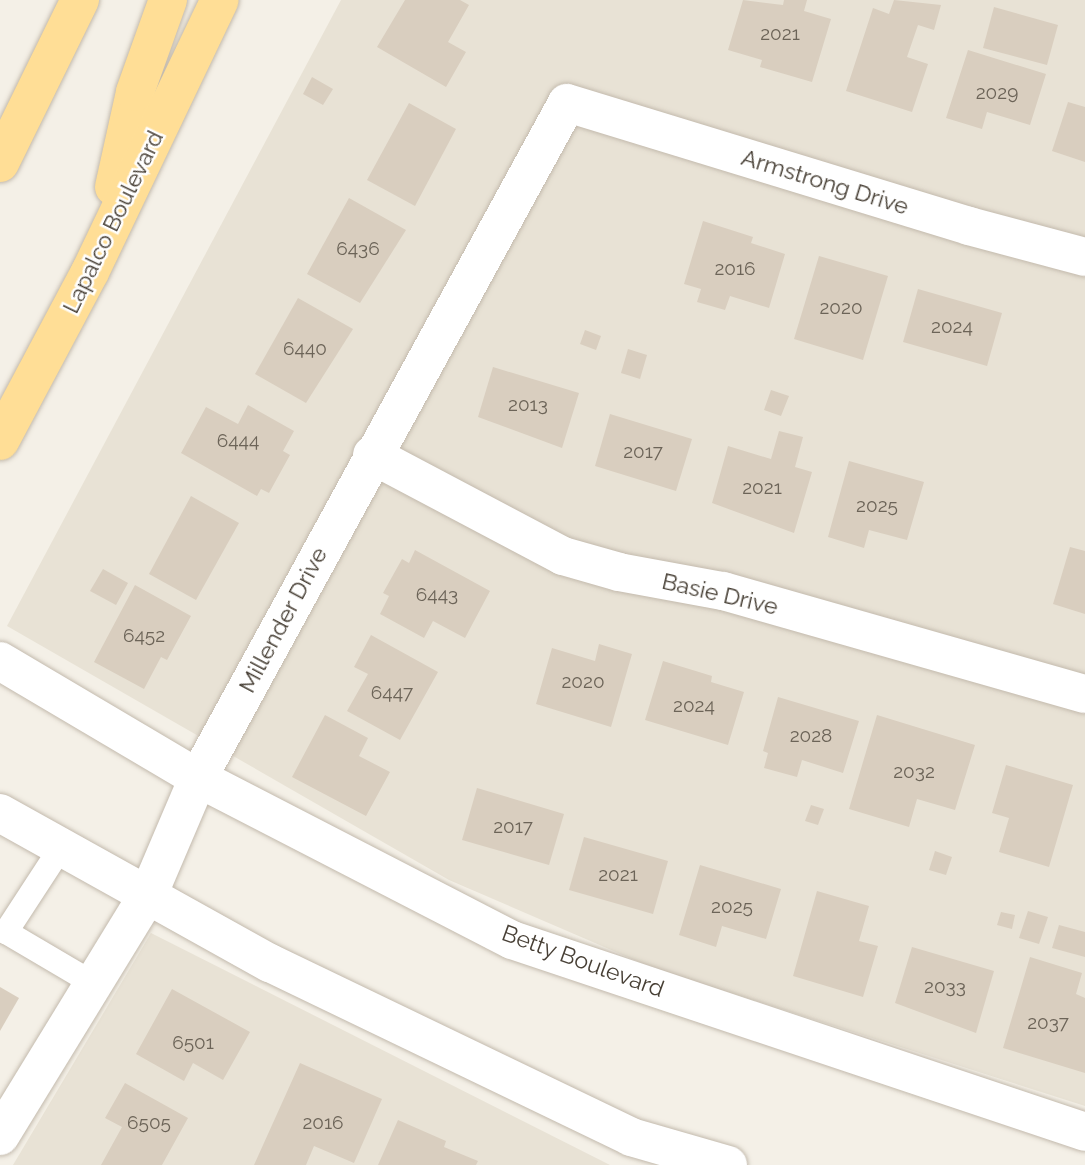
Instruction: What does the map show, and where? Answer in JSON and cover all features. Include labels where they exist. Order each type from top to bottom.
[{"type":"main road","points":[[0,163],[80,0]]},
{"type":"main road","points":[[101,248],[135,92],[168,0]]},
{"type":"main road","name":"Lapalco Boulevard","points":[[0,441],[101,248],[220,0]]},
{"type":"street","name":"Armstrong Drive","points":[[567,103],[969,226],[1085,257]]},
{"type":"street","name":"Millender Drive","points":[[0,1136],[91,982],[149,893],[198,778],[372,455],[567,103]]},
{"type":"street","name":"Basie Drive","points":[[372,455],[563,556],[619,572],[723,591],[1085,694]]},
{"type":"street","name":"Betty Boulevard","points":[[0,661],[198,778],[512,940],[1085,1132]]},
{"type":"street","points":[[0,813],[149,893],[270,963],[631,1137],[728,1165]]},
{"type":"lane","points":[[62,846],[3,930],[91,982]]},
{"type":"shaded area","points":[[341,0],[1085,0],[1085,1106],[653,968],[449,880],[7,626]]},
{"type":"shaded area","points":[[151,933],[610,1165],[13,1165]]},
{"type":"building","points":[[405,0],[460,0],[469,5],[448,42],[466,52],[446,87],[377,47]]},
{"type":"building","points":[[743,0],[783,5],[784,0],[807,0],[804,11],[831,19],[812,82],[760,67],[762,60],[728,50]]},
{"type":"building","points":[[894,0],[941,5],[934,30],[918,25],[907,57],[928,64],[912,112],[846,91],[873,8],[889,14]]},
{"type":"building","points":[[994,7],[1058,25],[1047,65],[983,48]]},
{"type":"building","points":[[968,50],[1046,74],[1030,125],[987,112],[982,129],[946,118]]},
{"type":"building","points":[[312,77],[333,89],[323,105],[303,94]]},
{"type":"building","points":[[1068,102],[1085,107],[1085,162],[1052,151]]},
{"type":"building","points":[[409,103],[456,129],[415,206],[367,180]]},
{"type":"building","points":[[349,198],[406,230],[360,303],[307,274]]},
{"type":"building","points":[[703,221],[753,237],[751,243],[785,254],[769,308],[730,296],[725,310],[697,302],[701,289],[684,284]]},
{"type":"building","points":[[819,256],[888,276],[863,360],[794,339]]},
{"type":"building","points":[[918,289],[1002,313],[987,366],[903,342]]},
{"type":"building","points":[[298,298],[353,329],[306,403],[255,374]]},
{"type":"building","points":[[585,330],[601,336],[596,350],[580,344]]},
{"type":"building","points":[[628,349],[647,355],[640,379],[621,373]]},
{"type":"building","points":[[493,367],[579,393],[562,448],[478,417]]},
{"type":"building","points":[[771,390],[789,396],[781,416],[764,410]]},
{"type":"building","points":[[248,405],[294,431],[283,451],[290,455],[269,493],[261,489],[257,496],[181,453],[206,407],[238,424]]},
{"type":"building","points":[[610,414],[692,439],[676,491],[595,466]]},
{"type":"building","points":[[779,431],[803,437],[795,467],[812,472],[794,533],[712,503],[728,446],[771,459]]},
{"type":"building","points":[[849,461],[924,482],[907,540],[869,530],[864,548],[828,537]]},
{"type":"building","points":[[191,496],[239,523],[196,600],[149,574]]},
{"type":"building","points":[[1070,547],[1085,551],[1085,614],[1053,604]]},
{"type":"building","points":[[415,550],[490,591],[465,638],[433,621],[424,638],[380,614],[389,596],[383,593],[402,559],[409,563]]},
{"type":"building","points":[[103,569],[128,583],[116,605],[90,591]]},
{"type":"building","points":[[135,585],[191,616],[167,660],[161,657],[144,689],[94,662]]},
{"type":"building","points":[[371,635],[438,672],[400,740],[347,711],[368,674],[354,667]]},
{"type":"building","points":[[599,644],[632,654],[611,727],[536,704],[552,648],[595,661]]},
{"type":"building","points":[[663,661],[712,676],[711,682],[744,692],[728,745],[645,720]]},
{"type":"building","points":[[778,697],[859,721],[843,773],[802,760],[797,777],[764,768],[768,753],[763,751]]},
{"type":"building","points":[[325,715],[368,738],[359,756],[390,772],[366,816],[292,777]]},
{"type":"building","points":[[877,715],[975,745],[955,810],[917,799],[909,827],[849,809]]},
{"type":"building","points":[[1006,765],[1073,785],[1049,867],[999,852],[1009,818],[992,813]]},
{"type":"building","points":[[477,788],[564,814],[549,865],[462,840]]},
{"type":"building","points":[[811,805],[824,809],[818,825],[805,821]]},
{"type":"building","points":[[584,837],[668,861],[653,914],[569,890]]},
{"type":"building","points":[[935,851],[952,857],[946,875],[929,870]]},
{"type":"building","points":[[700,865],[781,889],[766,939],[722,926],[716,947],[679,935]]},
{"type":"building","points":[[817,891],[869,906],[859,941],[878,946],[863,997],[793,976]]},
{"type":"building","points":[[1028,911],[1048,917],[1039,944],[1019,938]]},
{"type":"building","points":[[1001,912],[1015,915],[1012,929],[997,925]]},
{"type":"building","points":[[1059,925],[1085,932],[1085,957],[1052,948]]},
{"type":"building","points":[[912,947],[994,971],[976,1033],[895,1003]]},
{"type":"building","points":[[1030,957],[1082,973],[1076,994],[1085,998],[1085,1073],[1003,1048]]},
{"type":"building","points":[[0,987],[19,998],[0,1031]]},
{"type":"building","points":[[172,989],[250,1032],[223,1080],[193,1063],[184,1081],[136,1054]]},
{"type":"building","points":[[300,1063],[382,1099],[354,1163],[314,1146],[306,1165],[254,1165]]},
{"type":"building","points":[[125,1083],[188,1118],[162,1165],[101,1165],[122,1127],[105,1118]]},
{"type":"building","points":[[398,1120],[446,1141],[444,1147],[478,1161],[476,1165],[378,1165]]}]
